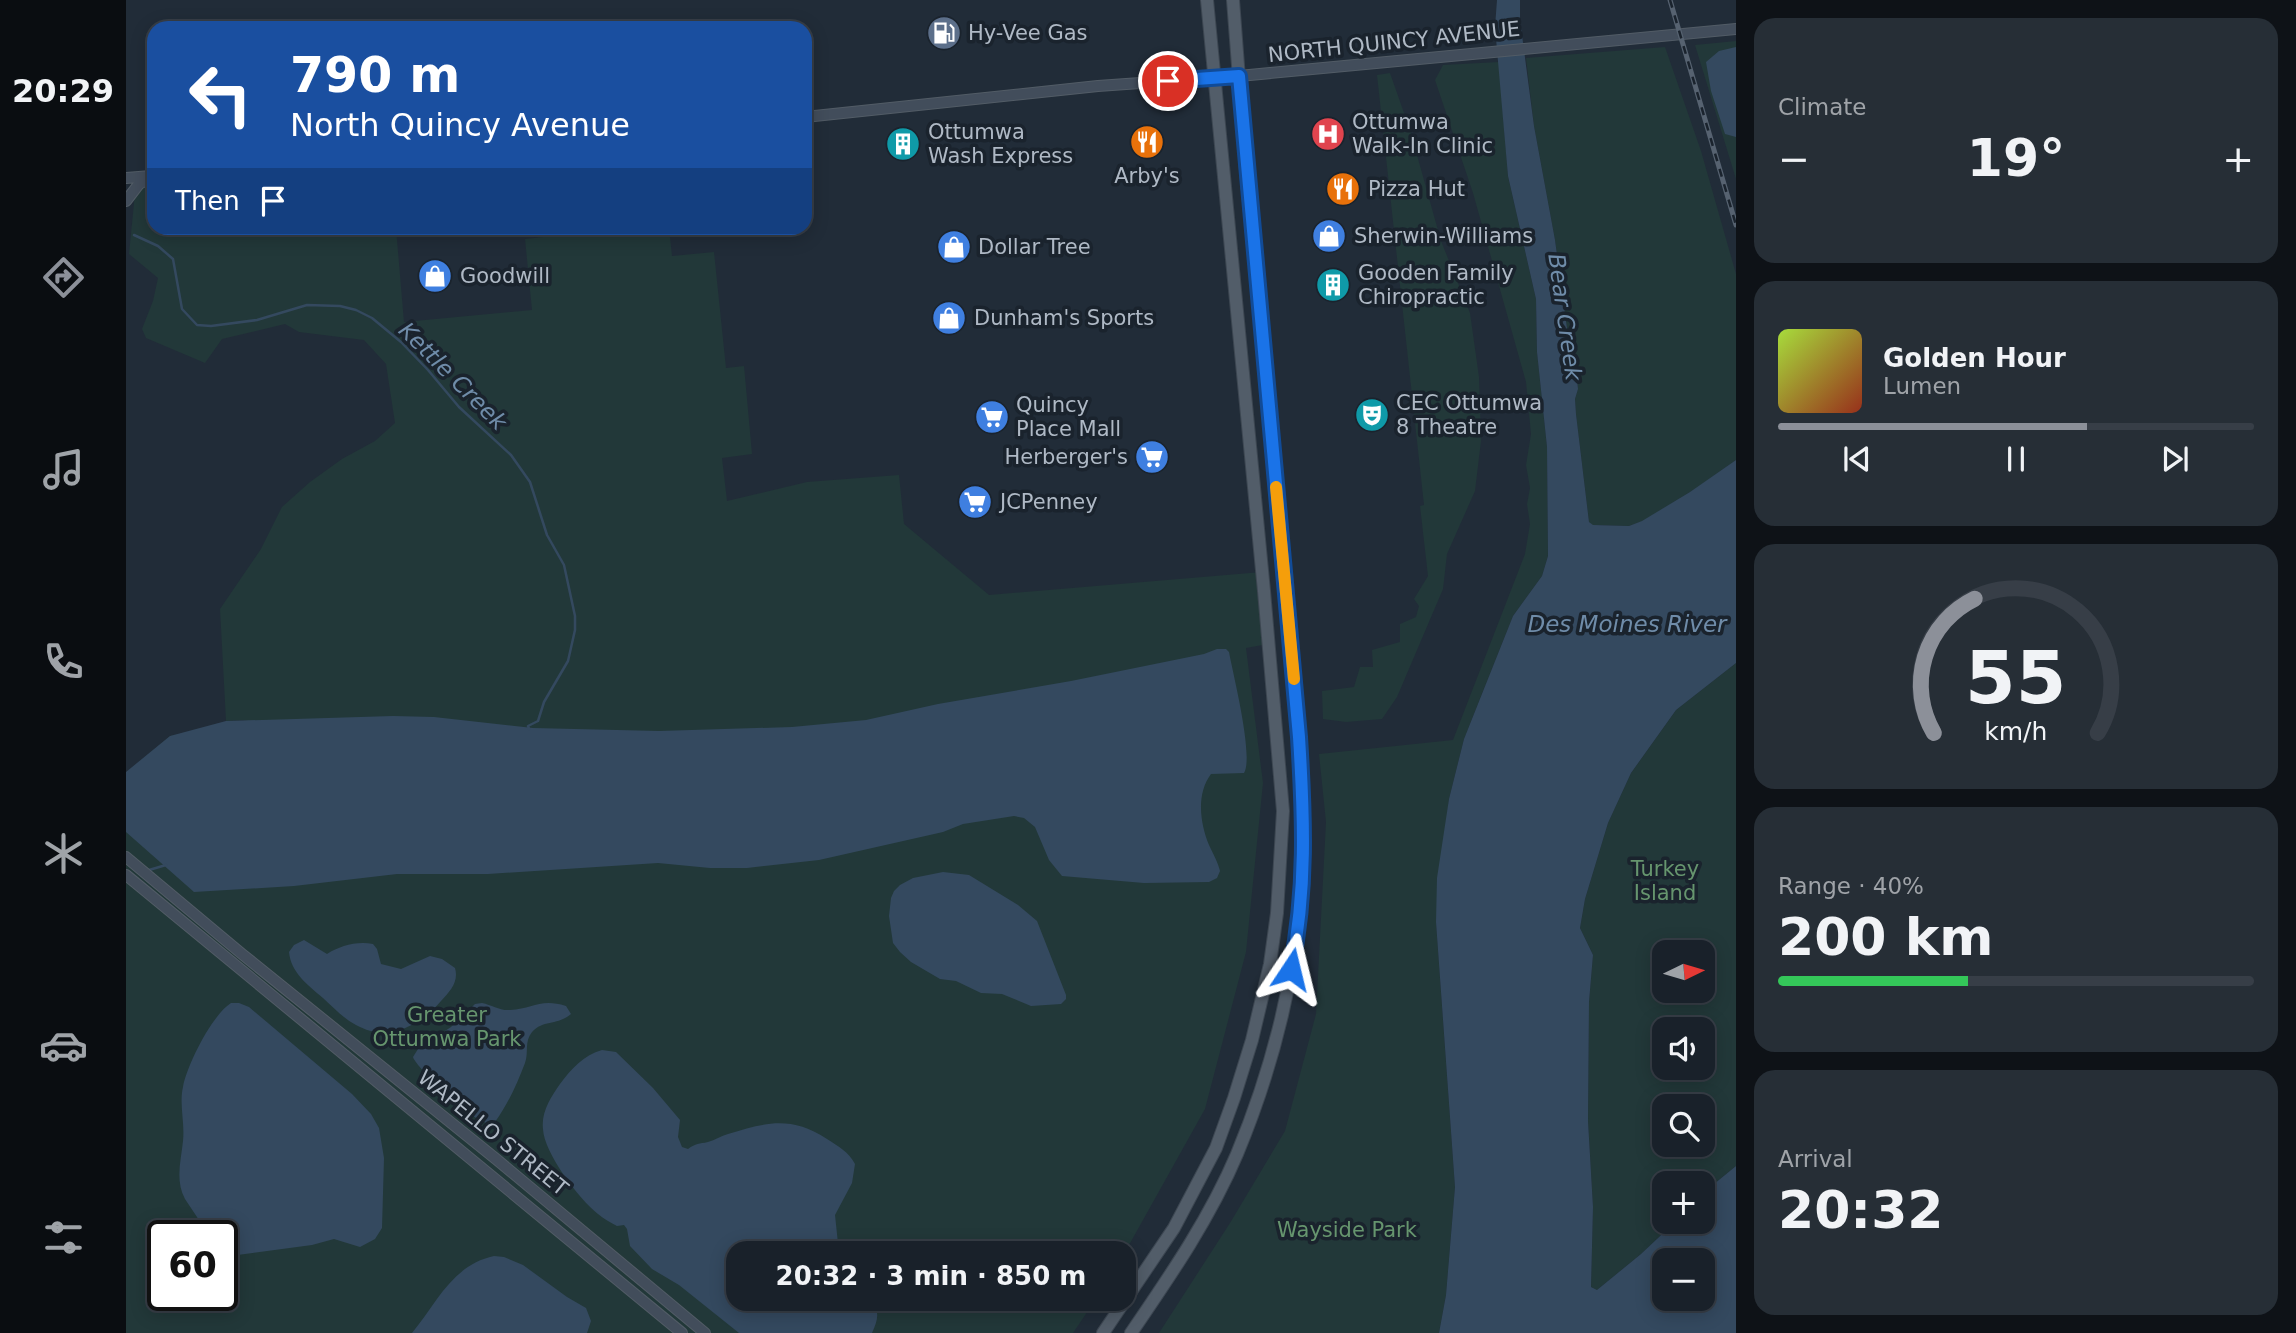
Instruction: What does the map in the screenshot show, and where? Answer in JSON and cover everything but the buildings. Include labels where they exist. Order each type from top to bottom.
[{"type":"main road","points":[[1103,1333],[1174,1228],[1216,1148],[1252,1040],[1270,964],[1277,913],[1283,811],[1207,0]]},
{"type":"main road","points":[[1131,1333],[1199,1227],[1236,1156],[1259,1095],[1281,1021],[1296,943],[1302,886],[1305,831],[1299,737],[1233,0]]},
{"type":"main road","name":"NORTH QUINCY AVENUE","points":[[812,116],[1098,86],[1239,76],[1736,29]]},
{"type":"main road","points":[[126,178],[147,176]]},
{"type":"main road","points":[[126,201],[139,184],[147,179]]},
{"type":"main road","name":"WAPELLO STREET","points":[[126,857],[496,1158],[705,1333]]},
{"type":"main road","name":"WAPELLO STREET","points":[[126,875],[682,1333]]},
{"type":"green space","points":[[1736,41],[1736,179],[1695,45]]},
{"type":"green space","points":[[1665,47],[1701,151],[1736,274],[1736,460],[1643,521],[1629,526],[1592,525],[1589,522],[1576,414],[1575,399],[1578,389],[1575,361],[1569,343],[1555,240],[1534,126],[1526,58]]},
{"type":"green space","name":"Wayside Park","points":[[1499,62],[1508,176],[1536,299],[1537,352],[1547,447],[1548,556],[1542,576],[1513,616],[1464,739],[1449,799],[1436,922],[1455,1187],[1446,1295],[1439,1333],[1159,1333],[1285,1131],[1316,1014],[1326,822],[1319,754],[1453,740],[1525,554],[1530,524],[1527,504],[1530,488],[1526,465],[1531,434],[1526,382],[1473,193],[1435,80],[1443,65]]},
{"type":"green space","points":[[1390,73],[1410,130],[1441,241],[1470,313],[1479,377],[1481,441],[1475,491],[1447,554],[1443,589],[1397,697],[1382,719],[1346,722],[1323,719],[1322,691],[1354,687],[1360,667],[1373,667],[1372,650],[1400,642],[1400,624],[1416,617],[1419,606],[1414,599],[1428,576],[1420,506],[1424,505],[1377,75]]},
{"type":"green space","name":"Greater Ottumwa Park","points":[[147,182],[147,235],[397,235],[404,322],[532,310],[525,239],[547,235],[670,235],[672,256],[714,252],[726,368],[744,366],[752,454],[722,458],[727,501],[807,482],[899,475],[904,524],[989,595],[1262,572],[1268,644],[1246,648],[1263,783],[1246,952],[1205,1109],[1131,1241],[726,1241],[726,1311],[1088,1311],[1073,1333],[126,1333],[126,773],[170,736],[247,720],[226,721],[220,609],[261,549],[282,507],[310,482],[342,459],[375,441],[395,423],[386,364],[364,340],[299,332],[285,324],[222,339],[205,363],[146,338],[142,329],[153,301],[158,278],[129,254],[135,193]]},
{"type":"green space","name":"Turkey Island","points":[[1736,663],[1736,1166],[1715,1183],[1715,1171],[1652,1171],[1652,1234],[1662,1234],[1597,1290],[1591,1287],[1593,1207],[1588,1121],[1589,1002],[1593,955],[1580,928],[1585,899],[1608,823],[1631,773],[1676,710]]},
{"type":"water","name":"Des Moines River","points":[[1497,0],[1520,0],[1520,20],[1534,126],[1555,240],[1569,343],[1575,361],[1578,389],[1575,399],[1576,414],[1589,522],[1593,525],[1629,526],[1642,521],[1736,460],[1736,663],[1676,710],[1631,773],[1608,823],[1585,899],[1580,928],[1593,955],[1589,1002],[1588,1121],[1593,1207],[1591,1287],[1597,1290],[1662,1234],[1715,1234],[1715,1183],[1736,1166],[1736,1333],[1439,1333],[1446,1295],[1455,1187],[1436,922],[1437,878],[1449,799],[1464,739],[1513,616],[1542,576],[1548,556],[1547,447],[1537,352],[1536,299],[1508,176],[1495,27]]},
{"type":"water","points":[[1736,47],[1736,137],[1725,134],[1711,91],[1706,62],[1719,51]]},
{"type":"water","points":[[1226,649],[1229,652],[1245,733],[1246,764],[1244,773],[1211,774],[1203,790],[1203,827],[1220,871],[1217,878],[1209,882],[1144,883],[1062,876],[1049,860],[1035,827],[1024,818],[1014,816],[963,824],[943,832],[819,860],[747,868],[658,863],[488,874],[397,874],[294,886],[194,892],[126,832],[126,772],[170,736],[226,721],[393,716],[434,717],[533,728],[659,731],[792,727],[866,720],[938,704],[1071,681],[1204,654]]},
{"type":"water","points":[[943,872],[969,875],[1018,905],[1037,921],[1066,995],[1061,1004],[1031,1006],[1002,994],[981,993],[956,981],[940,979],[911,962],[900,952],[893,943],[889,916],[894,891],[913,878]]},
{"type":"water","points":[[304,940],[327,954],[348,945],[373,944],[381,964],[401,969],[430,956],[442,959],[455,968],[455,982],[448,994],[432,1010],[413,1024],[391,1032],[368,1030],[343,1016],[297,972],[289,952],[294,945]]},
{"type":"water","points":[[231,1003],[249,1007],[352,1094],[371,1114],[379,1128],[384,1158],[382,1228],[375,1239],[360,1247],[334,1239],[312,1245],[238,1255],[238,1220],[199,1220],[185,1199],[179,1178],[183,1087],[201,1041]]},
{"type":"water","points":[[482,1003],[506,1010],[550,1003],[566,1006],[571,1014],[561,1020],[541,1025],[532,1032],[528,1040],[525,1063],[515,1086],[495,1122],[490,1123],[478,1119],[457,1103],[434,1082],[413,1057],[418,1049],[451,1027],[475,1004]]},
{"type":"water","points":[[595,1052],[616,1052],[653,1088],[680,1120],[678,1137],[682,1147],[688,1149],[742,1130],[779,1123],[814,1132],[849,1156],[855,1164],[852,1183],[835,1215],[838,1241],[726,1241],[726,1311],[876,1311],[872,1333],[739,1333],[679,1285],[652,1269],[630,1246],[624,1225],[617,1226],[590,1207],[573,1187],[549,1150],[543,1123],[547,1105],[564,1078]]},
{"type":"water","points":[[494,1256],[523,1265],[586,1308],[591,1321],[587,1333],[412,1333],[456,1276],[479,1261]]},
{"type":"waterway","name":"Kettle Creek","points":[[134,235],[158,246],[173,259],[182,309],[197,325],[211,326],[257,320],[307,305],[340,306],[372,318],[401,342],[459,407],[511,455],[530,482],[547,535],[564,565],[575,616],[575,630],[568,661],[544,702],[538,721],[528,726],[529,729]]},
{"type":"waterway","points":[[149,870],[166,865]]},
{"type":"railway","points":[[1670,0],[1736,225]]},
{"type":"slow traffic","points":[[1276,487],[1294,679]]},
{"type":"place","name":"Hy-Vee Gas","points":[[944,33]]},
{"type":"place","name":"Ottumwa Walk-In Clinic","points":[[1328,134]]},
{"type":"place","name":"Arby's","points":[[1147,142]]},
{"type":"place","name":"Ottumwa Wash Express","points":[[903,144]]},
{"type":"place","name":"Pizza Hut","points":[[1343,189]]},
{"type":"place","name":"Sherwin-Williams","points":[[1329,236]]},
{"type":"place","name":"Dollar Tree","points":[[954,247]]},
{"type":"place","name":"Goodwill","points":[[435,276]]},
{"type":"place","name":"Gooden Family Chiropractic","points":[[1333,285]]},
{"type":"place","name":"Dunham's Sports","points":[[949,318]]},
{"type":"place","name":"CEC Ottumwa 8 Theatre","points":[[1372,415]]},
{"type":"place","name":"Quincy Place Mall","points":[[992,417]]},
{"type":"place","name":"Herberger's","points":[[1152,457]]},
{"type":"place","name":"JCPenney","points":[[975,502]]},
{"type":"route","points":[[1168,81],[1239,76],[1299,737],[1305,831],[1302,886],[1291,969]]},
{"type":"water label","name":"Bear Creek","points":[[1565,317]]}]
